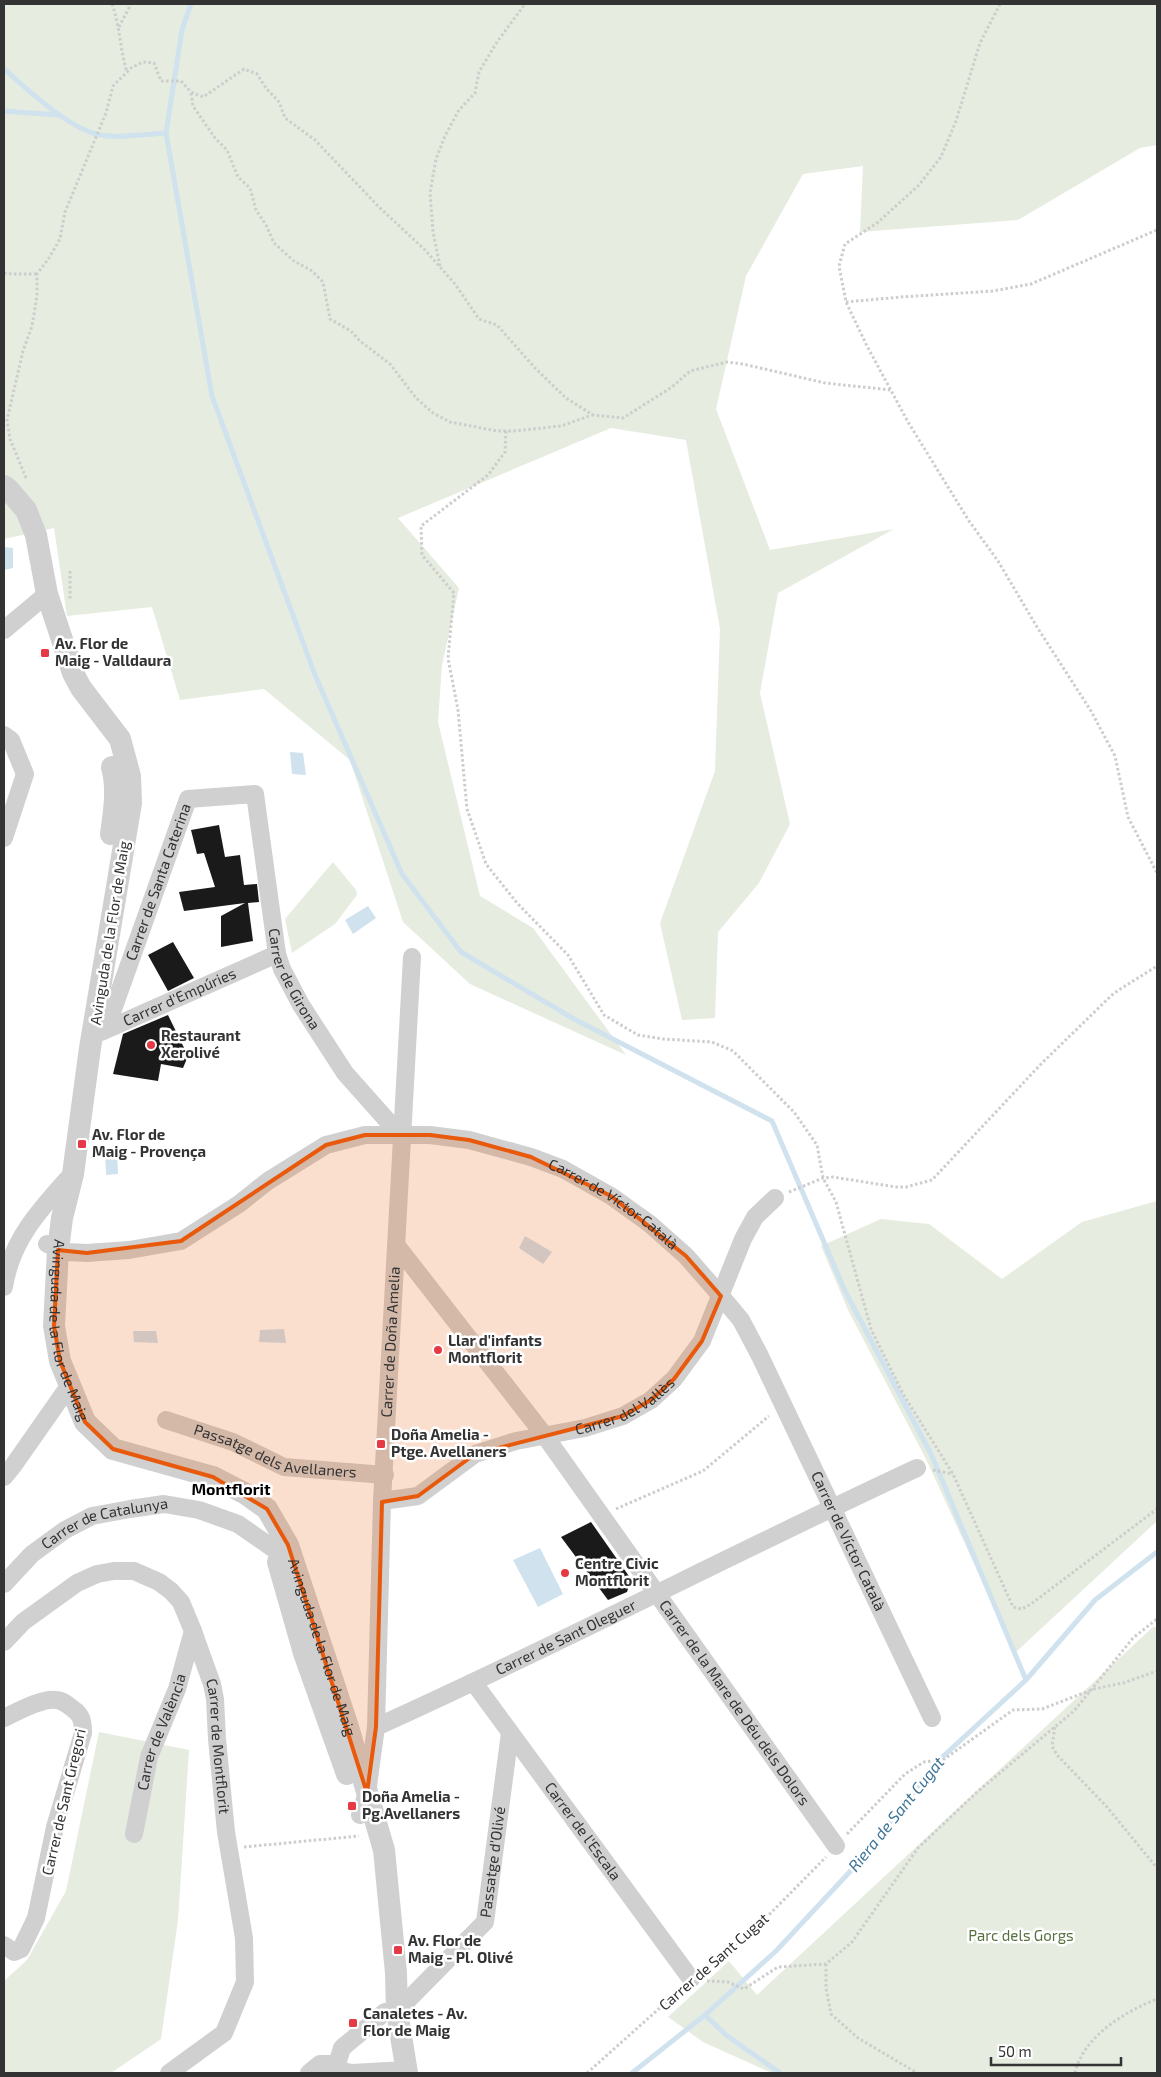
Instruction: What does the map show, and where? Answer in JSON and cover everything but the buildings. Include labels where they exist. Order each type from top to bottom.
[{"type":"street","name":"Avinguda de la Flor de Maig","points":[[13,485],[36,535],[47,594],[73,673],[81,688],[120,739],[130,776],[131,803],[72,1174],[62,1218],[52,1247]]},
{"type":"street","points":[[4,630],[47,594]]},
{"type":"street","points":[[4,735],[11,740],[25,774],[4,838]]},
{"type":"street","name":"Carrer de Santa Caterina","points":[[94,1035],[188,799],[255,794]]},
{"type":"street","name":"Carrer de Girona","points":[[255,794],[277,954],[282,969],[301,1005],[345,1073],[400,1136]]},
{"type":"street","name":"Carrer d'Empúries","points":[[94,1035],[277,954]]},
{"type":"street","name":"Carrer de Doña Amelia","points":[[363,1825],[376,1727],[382,1501],[397,1246],[400,1136],[412,957]]},
{"type":"street","name":"Avinguda de la Flor de Maig","points":[[94,1035],[56,1192],[52,1247],[41,1304],[45,1352],[64,1392],[85,1422],[113,1449],[213,1477],[246,1494],[267,1509],[288,1545],[348,1727],[384,1850],[396,1973],[394,2014]]},
{"type":"street","name":"Carrer de Víctor Català","points":[[52,1247],[87,1253],[129,1250],[181,1241],[239,1204],[268,1180],[326,1145],[365,1135],[430,1135],[469,1140],[531,1157],[562,1169],[611,1196],[650,1224],[686,1256],[741,1320],[833,1507],[932,1718]]},
{"type":"street","points":[[4,1287],[7,1268],[15,1248],[32,1221],[72,1174]]},
{"type":"street","name":"Carrer del Vallès","points":[[382,1501],[418,1496],[476,1454],[516,1441],[545,1436],[623,1416],[650,1400],[674,1379],[698,1347],[721,1296],[743,1238],[755,1217],[775,1198]]},
{"type":"street","name":"Carrer de la Mare de Déu dels Dolors","points":[[397,1246],[545,1436],[836,1846]]},
{"type":"street","name":"Avinguda de la Flor de Maig","points":[[64,1392],[68,1422],[92,1448],[118,1465],[213,1490],[246,1506],[266,1528],[304,1652],[363,1825],[375,1877],[402,2072]]},
{"type":"street","points":[[4,1477],[64,1392]]},
{"type":"street","name":"Passatge dels Avellaners","points":[[166,1420],[233,1442],[284,1467],[385,1475]]},
{"type":"street","name":"Carrer de Sant Oleguer","points":[[376,1727],[474,1683],[833,1507],[917,1468]]},
{"type":"street","name":"Carrer de Catalunya","points":[[4,1584],[32,1554],[66,1530],[92,1516],[130,1508],[164,1504],[198,1510],[238,1524],[274,1549]]},
{"type":"street","name":"Carrer de Montflorit","points":[[4,1642],[23,1622],[76,1584],[97,1574],[114,1571],[134,1572],[166,1586],[181,1602],[193,1631],[212,1684],[215,1699],[220,1775],[228,1849],[244,1938],[245,1982],[224,2033],[169,2073]]},
{"type":"street","name":"Carrer de València","points":[[134,1834],[149,1757],[177,1689],[193,1631]]},
{"type":"street","name":"Carrer de l'Escala","points":[[474,1683],[691,1979]]},
{"type":"street","name":"Carrer de Sant Gregori","points":[[4,1718],[32,1705],[55,1700],[68,1704],[77,1711],[83,1720],[83,1733],[55,1827],[36,1918],[21,1949],[14,1952],[4,1945]]},
{"type":"street","name":"Passatge d'Olivé","points":[[394,2014],[485,1922],[510,1732]]},
{"type":"street","points":[[334,2069],[342,2048],[394,2014]]},
{"type":"street","points":[[309,2073],[320,2064],[352,2073],[402,2072]]},
{"type":"path","points":[[112,4],[119,27],[122,57],[127,72]]},
{"type":"path","points":[[119,27],[131,4]]},
{"type":"path","points":[[440,267],[433,232],[430,193],[436,159],[459,110],[475,93],[479,72],[497,42],[525,4]]},
{"type":"path","points":[[1000,4],[980,44],[956,120],[941,157],[918,186],[877,223],[845,244],[839,266],[846,302],[908,422],[954,496],[998,561],[1037,627],[1091,711],[1115,756],[1128,817],[1157,873]]},
{"type":"path","points":[[13,485],[7,420],[23,351],[32,326],[37,296],[37,274],[50,258],[60,239],[65,212],[106,112],[113,86],[127,72],[143,62],[154,62],[161,81],[181,81],[191,92],[203,97],[244,69],[257,74],[266,88],[279,102],[285,118],[315,140],[440,267],[455,284],[479,319],[496,325],[566,398],[593,415]]},
{"type":"path","points":[[191,92],[193,106],[215,138],[227,150],[238,176],[250,188],[256,210],[274,242],[294,261],[312,271],[323,282],[330,319],[352,331],[360,341],[390,364],[416,398],[433,413],[450,422],[470,427],[506,431],[561,426],[593,415],[623,418],[672,387],[690,371],[726,362],[743,364],[826,383],[890,390]]},
{"type":"path","points":[[846,302],[993,292],[1030,284],[1157,230]]},
{"type":"path","points":[[4,273],[37,274]]},
{"type":"path","points":[[506,431],[505,452],[488,476],[421,526],[422,555],[454,593],[448,658],[458,710],[467,809],[486,864],[517,903],[568,955],[604,1015],[638,1035],[663,1039],[712,1042],[733,1051],[794,1112],[816,1145],[823,1178],[836,1202],[871,1329],[903,1394],[954,1474],[1013,1607],[1022,1609],[1031,1604],[1157,1509]]},
{"type":"path","points":[[775,1198],[823,1178],[833,1177],[896,1188],[932,1180],[1042,1062],[1114,993],[1157,966]]},
{"type":"path","points":[[601,1515],[703,1471],[783,1404]]},
{"type":"path","points":[[728,1982],[744,1989],[778,1967],[826,1964],[852,1942],[918,1848],[977,1792],[1074,1711],[1094,1689],[1133,1638],[1157,1619]]},
{"type":"path","name":"Carrer de Sant Cugat","points":[[587,2073],[691,1979],[757,1927],[905,1774],[924,1762],[943,1760],[1013,1710],[1042,1709],[1094,1689],[1157,1671]]},
{"type":"path","points":[[1055,1727],[1052,1746],[1057,1755],[1107,1807],[1157,1868]]},
{"type":"path","points":[[228,1849],[363,1825]]},
{"type":"path","points":[[826,1964],[826,1988],[831,2014],[858,2038],[917,2073]]},
{"type":"path","points":[[1075,2073],[1078,2060],[1102,2031],[1137,2007],[1157,1999]]},
{"type":"highlighted area","points":[[365,1135],[430,1135],[469,1140],[531,1157],[611,1196],[686,1256],[721,1296],[702,1341],[674,1379],[651,1400],[623,1416],[475,1454],[418,1496],[382,1502],[376,1727],[367,1793],[288,1545],[267,1509],[213,1477],[113,1449],[85,1422],[60,1361],[54,1326],[58,1250],[87,1253],[181,1241],[326,1145]]},
{"type":"green space","points":[[4,4],[1157,4],[1157,145],[1140,148],[1018,220],[860,232],[863,166],[803,174],[746,276],[716,409],[770,550],[894,529],[778,593],[760,693],[790,824],[759,883],[718,932],[715,1018],[682,1020],[660,923],[715,771],[720,629],[686,440],[611,428],[398,518],[459,588],[442,665],[438,722],[480,896],[533,928],[626,1055],[470,984],[403,922],[350,760],[264,689],[180,700],[152,607],[67,616],[54,528],[4,539]]},
{"type":"green space","points":[[333,862],[356,890],[357,895],[335,924],[292,953],[285,919]]},
{"type":"green space","points":[[1157,1201],[1157,1521],[1015,1653],[926,1459],[848,1310],[821,1246],[881,1219],[929,1224],[1002,1279],[1082,1222]]},
{"type":"green space","name":"Parc dels Gorgs","points":[[1154,1626],[1157,1629],[1157,2073],[772,2073],[703,2042],[668,2017],[729,1961],[757,1995]]},
{"type":"green space","points":[[99,1732],[189,1750],[178,1920],[161,2039],[111,2073],[4,2073],[4,1981],[27,1960],[66,1891]]},
{"type":"water","points":[[4,547],[13,548],[13,568],[4,570]]},
{"type":"water","points":[[290,752],[303,753],[306,775],[292,774]]},
{"type":"water","points":[[368,906],[376,918],[353,934],[345,920]]},
{"type":"water","points":[[117,1150],[118,1174],[106,1175],[105,1151]]},
{"type":"water","points":[[525,1236],[552,1252],[543,1264],[519,1248]]},
{"type":"water","points":[[284,1329],[286,1343],[259,1342],[260,1330]]},
{"type":"water","points":[[133,1331],[156,1331],[158,1343],[134,1342]]},
{"type":"water","points":[[540,1548],[563,1594],[538,1607],[513,1560]]},
{"type":"waterway","points":[[191,4],[182,30],[166,133],[212,396],[315,675],[402,874],[461,952],[574,1019],[772,1121],[845,1291],[931,1454],[1026,1680]]},
{"type":"waterway","points":[[4,69],[52,110],[80,128],[107,136],[166,133]]},
{"type":"waterway","points":[[4,111],[58,115]]},
{"type":"waterway","name":"Riera de Sant Cugat","points":[[632,2073],[705,2015],[776,1951],[857,1864],[937,1762],[1026,1680],[1095,1600],[1157,1552]]},
{"type":"waterway","points":[[705,2015],[726,2035],[780,2073]]},
{"type":"place","name":"Av. Flor de Maig - Valldaura","points":[[45,653]]},
{"type":"place","name":"Restaurant Xerolivé","points":[[151,1045]]},
{"type":"place","name":"Av. Flor de Maig - Provença","points":[[82,1144]]},
{"type":"place","name":"Llar d'infants Montflorit","points":[[438,1350]]},
{"type":"place","name":"Doña Amelia - Ptge. Avellaners","points":[[381,1444]]},
{"type":"place","name":"Centre Civic Montflorit","points":[[565,1573]]},
{"type":"place","name":"Doña Amelia - Pg.Avellaners","points":[[352,1806]]},
{"type":"place","name":"Av. Flor de Maig - Pl. Olivé","points":[[398,1950]]},
{"type":"place","name":"Canaletes - Av. Flor de Maig","points":[[353,2023]]},
{"type":"district","name":"Montflorit","points":[[231,1489]]}]
